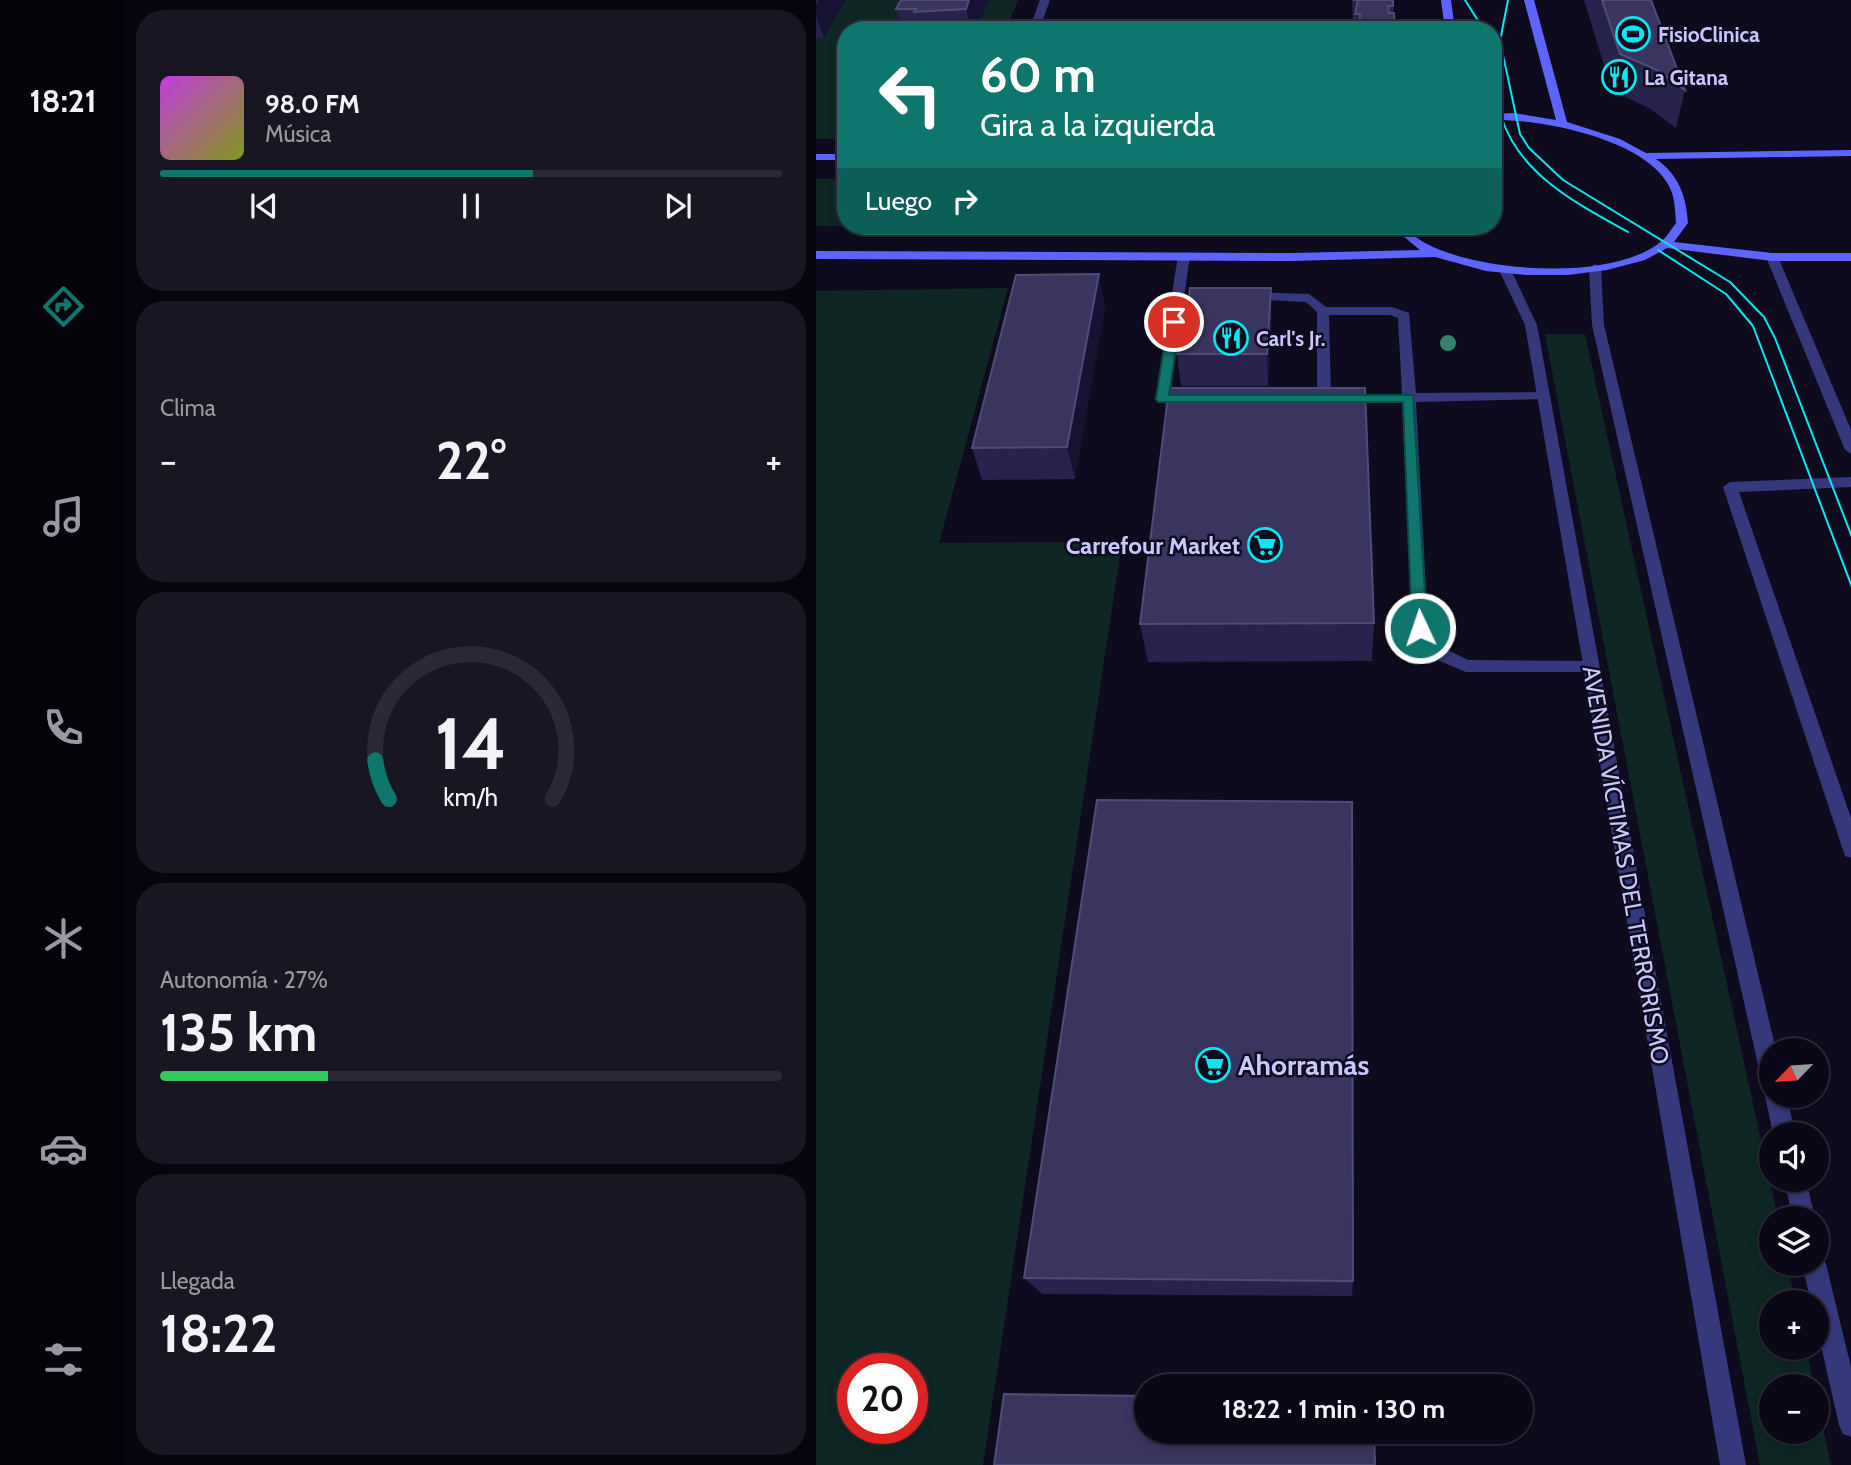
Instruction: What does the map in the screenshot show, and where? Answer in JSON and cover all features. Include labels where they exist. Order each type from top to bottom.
[{"type":"street","points":[[1037,21],[1045,0]]},
{"type":"street","points":[[1446,0],[1449,21]]},
{"type":"street","points":[[1529,0],[1548,79],[1562,123]]},
{"type":"street","points":[[1406,235],[1414,243],[1435,253],[1505,270],[1542,272],[1595,268],[1642,256],[1665,244],[1682,223],[1680,200],[1672,180],[1645,156],[1562,123],[1538,117],[1502,117]]},
{"type":"street","points":[[1645,156],[1851,153]]},
{"type":"street","points":[[816,157],[837,157]]},
{"type":"street","points":[[1665,244],[1772,257],[1851,257]]},
{"type":"street","points":[[816,255],[1184,256],[1435,253]]},
{"type":"street","points":[[1184,256],[1184,296],[1162,399],[1203,399]]},
{"type":"street","points":[[1772,257],[1851,450]]},
{"type":"street","points":[[1595,268],[1598,325],[1763,1038]]},
{"type":"street","name":"AVENIDA VÍCTIMAS DEL TERRORISMO","points":[[1505,270],[1531,325],[1733,1465]]},
{"type":"street","points":[[1240,296],[1309,298],[1323,311],[1392,311],[1405,316],[1420,628],[1436,652],[1466,666],[1591,667]]},
{"type":"street","points":[[1323,311],[1317,398],[1543,395]]},
{"type":"street","points":[[1851,482],[1730,487],[1851,850]]},
{"type":"street","points":[[1817,1276],[1851,1425]]},
{"type":"green space","points":[[846,0],[924,0],[914,21],[837,21],[837,139],[816,139],[816,38]]},
{"type":"green space","points":[[989,0],[1018,0],[1010,21],[980,21]]},
{"type":"green space","points":[[816,179],[837,179],[837,226],[816,226]]},
{"type":"green space","points":[[1008,288],[939,543],[1122,542],[983,1465],[816,1465],[816,291]]},
{"type":"green space","points":[[1545,334],[1585,334],[1759,1131],[1759,1192],[1772,1192],[1775,1206],[1759,1206],[1759,1276],[1790,1276],[1793,1290],[1759,1290],[1759,1360],[1809,1360],[1811,1374],[1759,1374],[1759,1444],[1827,1444],[1831,1465],[1760,1465]]},
{"type":"building","points":[[901,0],[969,0],[966,9],[914,12],[916,9],[896,9]]},
{"type":"building","points":[[1358,0],[1393,0],[1393,6],[1388,6],[1389,13],[1394,13],[1395,21],[1360,21],[1360,14],[1355,14]]},
{"type":"building","points":[[1602,0],[1651,0],[1685,90],[1657,70],[1620,54]]},
{"type":"building","points":[[1099,274],[1067,447],[972,448],[1016,275]]},
{"type":"building","points":[[1190,288],[1271,288],[1267,354],[1177,354],[1181,324],[1186,324]]},
{"type":"building","name":"Carrefour Market","points":[[1169,388],[1365,388],[1374,623],[1140,624]]},
{"type":"building","name":"Ahorramás","points":[[1097,800],[1352,802],[1353,1281],[1024,1278]]},
{"type":"building","points":[[1004,1394],[1134,1396],[1134,1444],[1374,1444],[1375,1465],[994,1465]]},
{"type":"tram line","points":[[1465,0],[1478,21]]},
{"type":"tram line","points":[[1502,31],[1508,0]]},
{"type":"tram line","points":[[1502,50],[1520,134],[1529,148],[1563,180],[1730,282],[1764,317],[1775,338],[1852,537]]},
{"type":"tram line","points":[[1502,119],[1511,139],[1538,173],[1572,199],[1628,232]]},
{"type":"tram line","points":[[1658,250],[1726,294],[1753,326],[1852,587]]},
{"type":"place","name":"FisioClinica","points":[[1633,34]]},
{"type":"place","name":"La Gitana","points":[[1619,77]]},
{"type":"place","name":"Carl's Jr.","points":[[1231,338]]},
{"type":"place","name":"Carrefour Market","points":[[1265,545]]},
{"type":"place","name":"Ahorramás","points":[[1213,1065]]},
{"type":"route","points":[[1174,322],[1162,399],[1409,398],[1420,628]]}]
